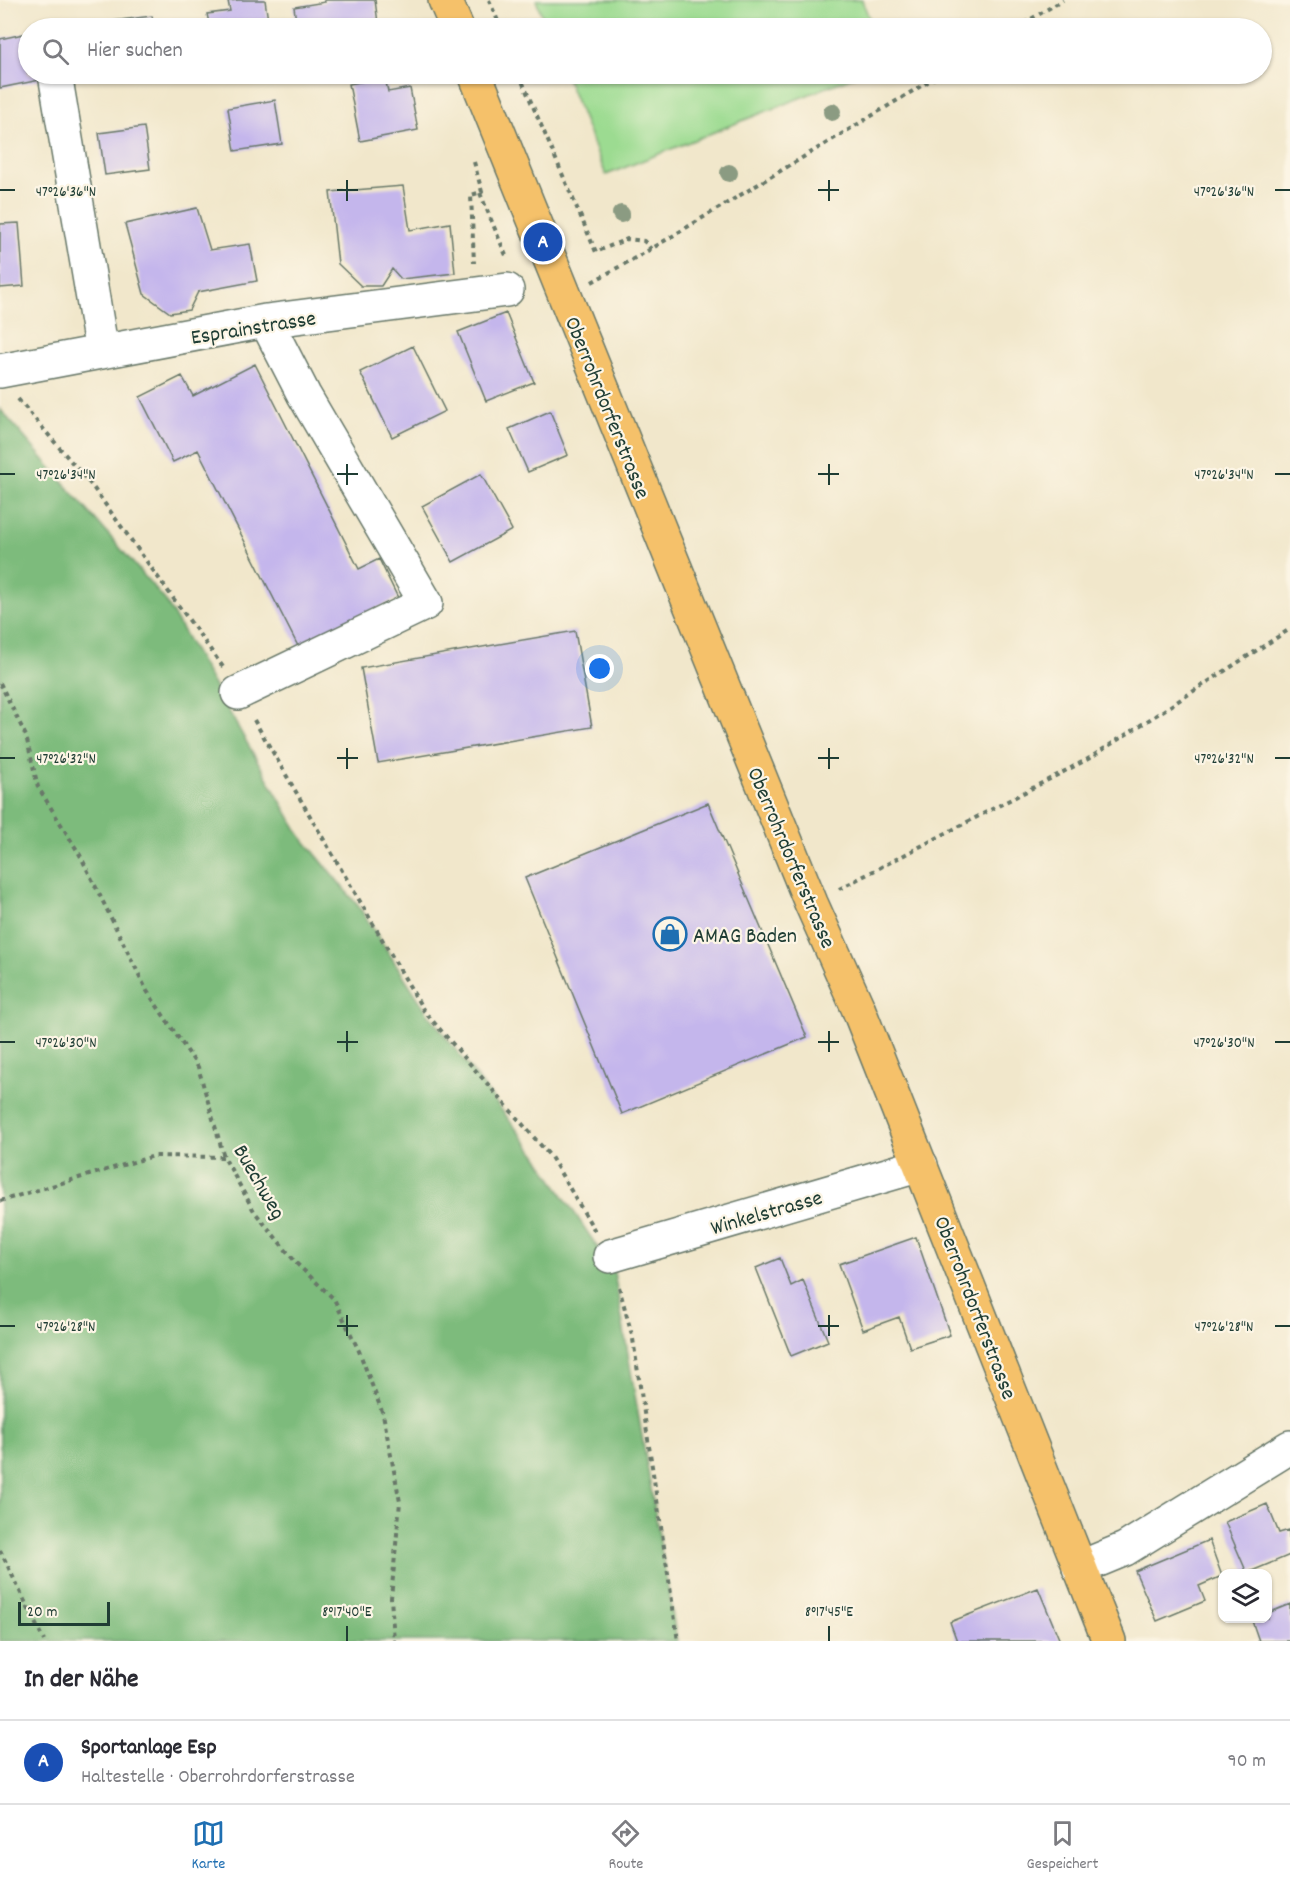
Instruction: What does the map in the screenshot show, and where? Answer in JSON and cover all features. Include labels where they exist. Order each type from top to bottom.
[{"type":"main road","points":[[445,0],[453,18]]},
{"type":"main road","name":"Oberrohrdorferstrasse","points":[[480,84],[811,903],[858,1008],[1109,1641]]},
{"type":"street","points":[[57,84],[102,352]]},
{"type":"street","name":"Esprainstrasse","points":[[8,383],[102,352],[497,281]]},
{"type":"street","points":[[238,693],[426,603],[303,395],[266,321]]},
{"type":"street","name":"Winkelstrasse","points":[[610,1256],[921,1165]]},
{"type":"street","points":[[1079,1568],[1125,1549],[1290,1447]]},
{"type":"path","points":[[489,0],[497,18]]},
{"type":"path","points":[[1033,18],[1063,0]]},
{"type":"path","points":[[523,84],[596,252],[627,239],[644,241],[651,249]]},
{"type":"path","points":[[565,296],[651,249],[924,84]]},
{"type":"path","points":[[473,160],[482,192],[480,193],[497,281]]},
{"type":"path","points":[[480,193],[471,195],[497,281]]},
{"type":"path","points":[[8,383],[92,486],[217,657],[424,1011],[551,1157],[610,1256],[633,1339],[678,1641]]},
{"type":"path","points":[[811,903],[1088,759],[1290,629]]},
{"type":"path","name":"Buechweg","points":[[0,683],[26,736],[38,787],[80,855],[147,991],[198,1067],[224,1157],[254,1211],[297,1264],[334,1299],[359,1352],[382,1414],[400,1502],[390,1598],[394,1641]]},
{"type":"path","points":[[0,1201],[154,1156],[224,1157]]},
{"type":"path","points":[[0,1550],[44,1641]]},
{"type":"green space","points":[[536,0],[862,0],[869,18],[543,18]]},
{"type":"green space","points":[[569,84],[835,84],[606,175]]},
{"type":"green space","points":[[0,409],[165,600],[300,835],[359,907],[427,1012],[536,1155],[614,1272],[677,1641],[0,1641]]},
{"type":"building","points":[[265,0],[268,18],[208,18],[207,14],[230,11],[228,1]]},
{"type":"building","points":[[324,0],[375,0],[377,18],[296,18],[294,7],[325,2]]},
{"type":"building","points":[[18,35],[18,84],[20,84],[0,88],[0,39]]},
{"type":"building","points":[[349,84],[386,84],[388,92],[410,88],[418,130],[360,141]]},
{"type":"building","points":[[275,100],[282,144],[235,151],[228,108]]},
{"type":"building","points":[[144,127],[150,169],[105,175],[99,133]]},
{"type":"building","points":[[403,186],[410,230],[450,223],[455,273],[401,279],[392,269],[381,286],[361,286],[338,264],[330,192]]},
{"type":"building","points":[[197,208],[210,250],[250,244],[257,281],[198,292],[189,310],[170,313],[144,294],[125,224]]},
{"type":"building","points":[[19,223],[24,286],[0,288],[0,224]]},
{"type":"building","points":[[506,313],[534,382],[486,401],[458,332]]},
{"type":"building","points":[[413,346],[445,411],[392,437],[360,372]]},
{"type":"building","points":[[255,364],[359,569],[379,559],[398,598],[299,648],[198,450],[173,462],[140,397],[182,376],[193,396]]},
{"type":"building","points":[[550,411],[568,455],[528,472],[509,429]]},
{"type":"building","points":[[481,474],[512,530],[453,562],[422,506]]},
{"type":"building","points":[[575,631],[592,727],[378,763],[361,668]]},
{"type":"building","points":[[708,803],[807,1037],[622,1114],[525,878]]},
{"type":"building","points":[[916,1237],[950,1335],[910,1348],[899,1317],[863,1330],[839,1264]]},
{"type":"building","points":[[780,1258],[791,1286],[803,1280],[828,1341],[791,1356],[756,1268]]},
{"type":"building","points":[[1267,1504],[1279,1533],[1289,1530],[1290,1555],[1257,1569],[1245,1569],[1225,1522]]},
{"type":"building","points":[[1209,1540],[1219,1569],[1218,1578],[1199,1586],[1205,1601],[1157,1621],[1135,1571]]},
{"type":"building","points":[[1038,1588],[1060,1641],[957,1641],[950,1622]]},
{"type":"building","points":[[1290,1604],[1290,1641],[1259,1641],[1253,1623],[1272,1623],[1272,1611]]},
{"type":"place","name":"Sportanlage Esp","points":[[543,242]]},
{"type":"place","name":"AMAG Baden","points":[[670,934]]}]
